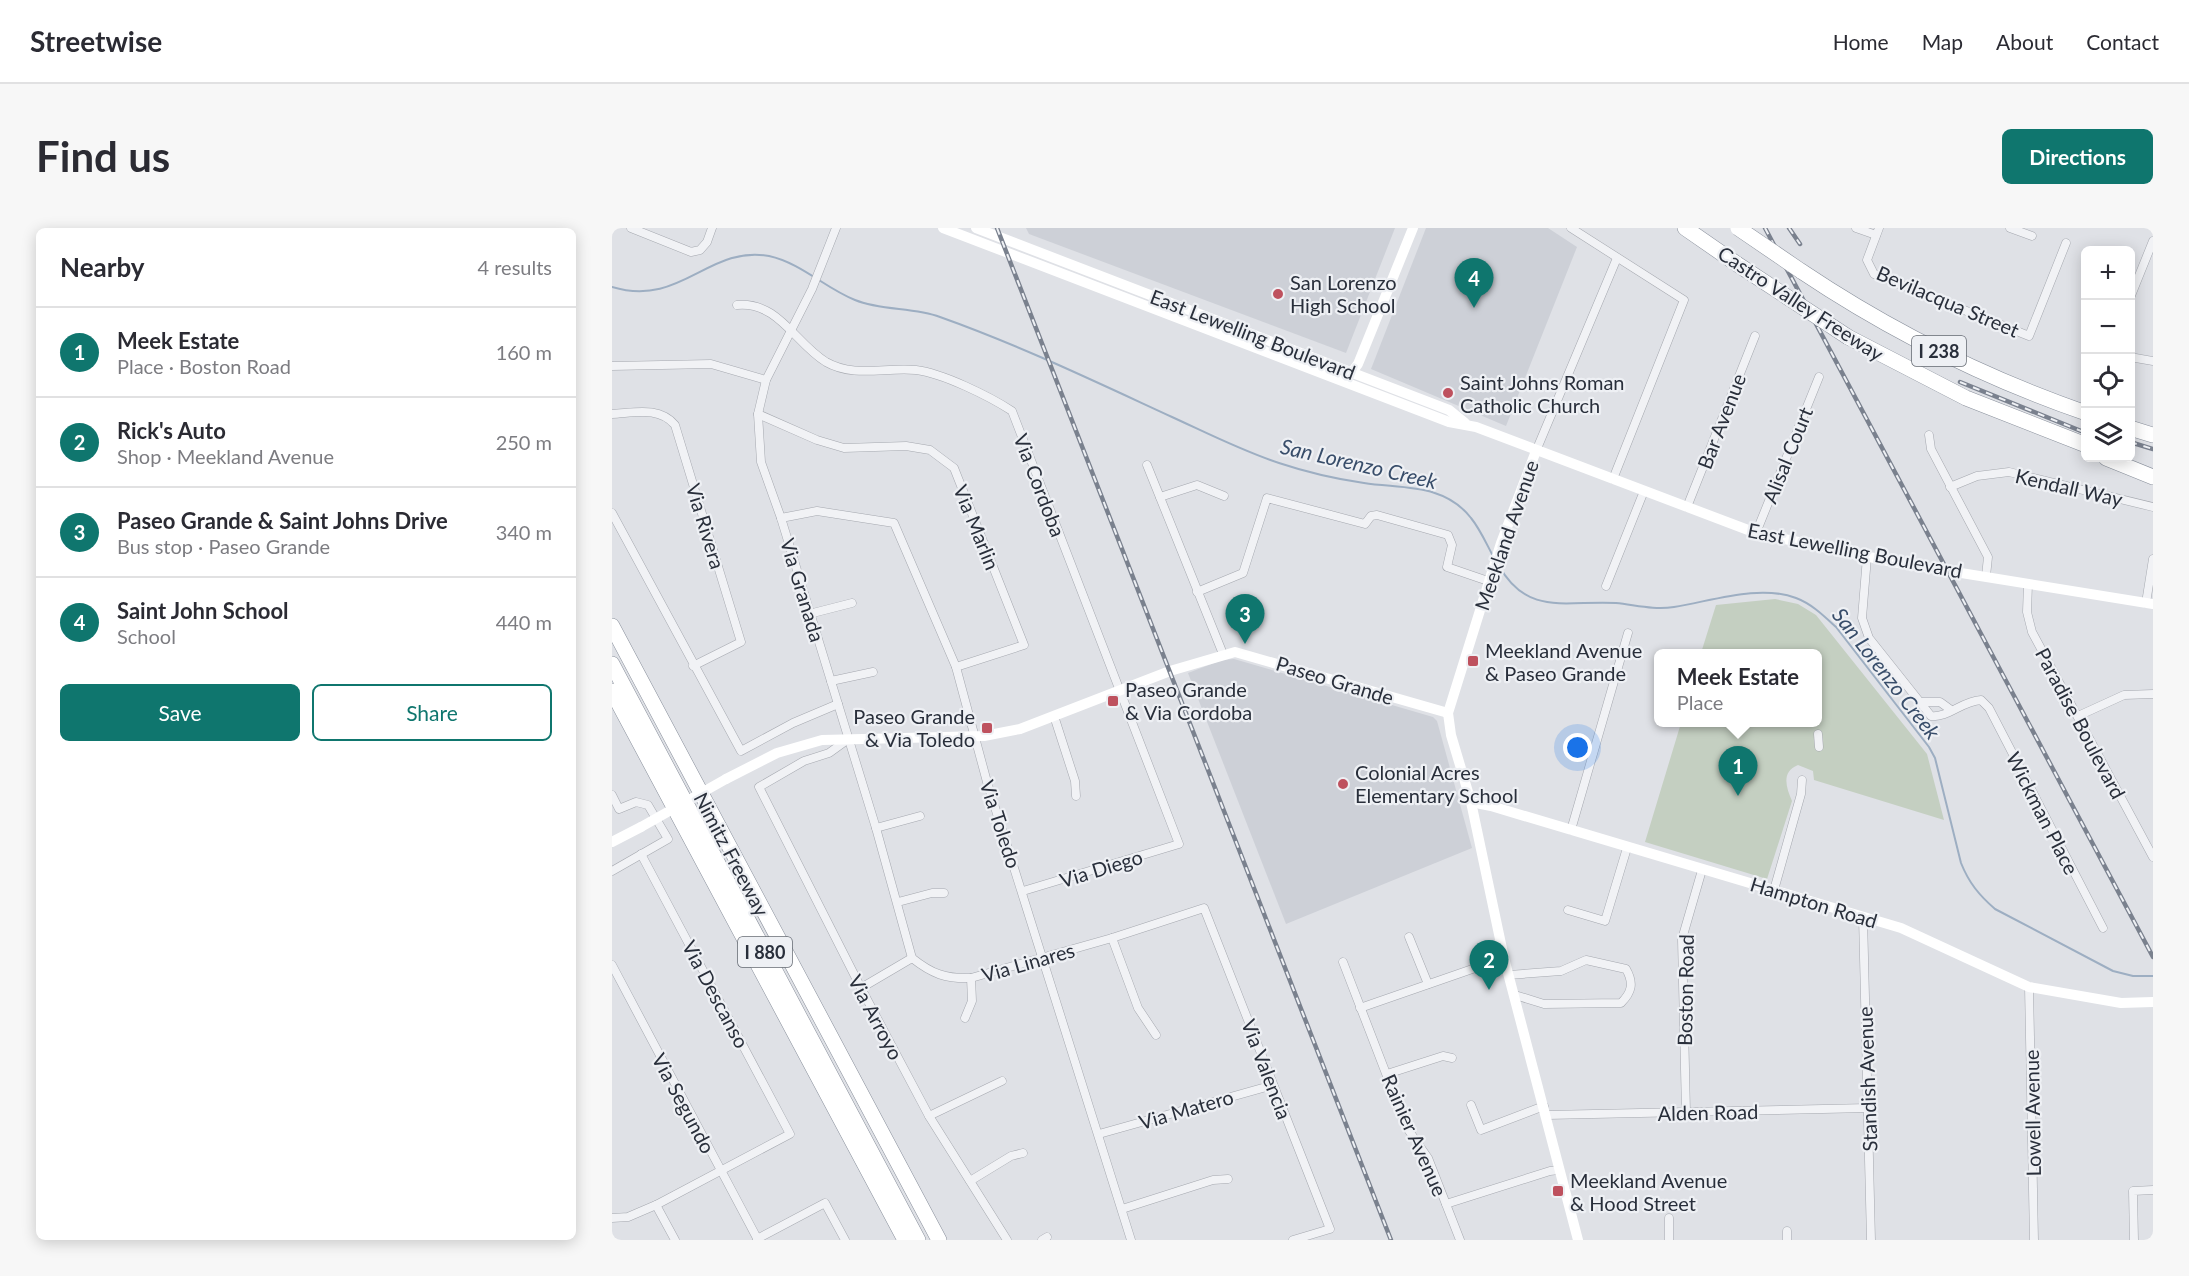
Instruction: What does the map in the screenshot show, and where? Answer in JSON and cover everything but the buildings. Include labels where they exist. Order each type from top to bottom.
[{"type":"highway","name":"Castro Valley Freeway","points":[[1685,228],[1848,337],[1965,398],[2081,444]]},
{"type":"highway","name":"Castro Valley Freeway","points":[[1738,228],[1878,319],[2004,382],[2081,411]]},
{"type":"highway","points":[[2135,423],[2153,426]]},
{"type":"highway","points":[[2135,430],[2153,435]]},
{"type":"highway","points":[[2135,461],[2153,466]]},
{"type":"highway","points":[[2116,462],[2153,477]]},
{"type":"highway","name":"Nimitz Freeway","points":[[612,626],[939,1240]]},
{"type":"highway","name":"I 880","points":[[612,664],[918,1240]]},
{"type":"highway","name":"Nimitz Freeway","points":[[612,691],[905,1240]]},
{"type":"main road","points":[[943,228],[1037,257]]},
{"type":"main road","points":[[976,228],[1037,257]]},
{"type":"main road","points":[[1345,381],[1358,364],[1413,228]]},
{"type":"main road","name":"East Lewelling Boulevard","points":[[1037,257],[1185,314],[1449,422],[1465,424],[1756,533],[1867,557],[2149,604]]},
{"type":"main road","name":"East Lewelling Boulevard","points":[[1185,314],[1352,372],[1449,410],[1465,424]]},
{"type":"main road","name":"Meekland Avenue","points":[[1536,451],[1501,543],[1448,713],[1451,735],[1471,802],[1504,958],[1578,1240]]},
{"type":"main road","name":"Paseo Grande","points":[[612,842],[726,779],[798,745],[822,740],[974,736],[1020,729],[1170,671],[1222,654],[1249,654],[1448,713]]},
{"type":"main road","name":"Hampton Road","points":[[1471,802],[1900,928],[2029,987],[2121,1003],[2152,1004]]},
{"type":"street","points":[[631,228],[691,252],[700,250],[707,242],[712,228]]},
{"type":"street","name":"Via Granada","points":[[836,228],[812,289],[766,380],[758,414],[761,462],[781,518],[876,828],[912,958]]},
{"type":"street","points":[[1571,228],[1684,300],[1613,479]]},
{"type":"street","points":[[1856,228],[1877,232]]},
{"type":"street","points":[[2010,228],[2032,236]]},
{"type":"street","name":"Bevilacqua Street","points":[[1877,232],[1868,253],[1868,265],[1874,274],[2030,336],[2066,243]]},
{"type":"street","points":[[2135,286],[2153,241]]},
{"type":"street","name":"Meekland Avenue","points":[[1536,451],[1617,258]]},
{"type":"street","name":"Via Cordoba","points":[[737,305],[750,304],[769,311],[826,362],[852,372],[919,370],[990,396],[1012,411],[1179,844]]},
{"type":"street","name":"Bar Avenue","points":[[1687,507],[1755,336]]},
{"type":"street","points":[[2135,358],[2153,361]]},
{"type":"street","points":[[612,366],[711,364],[766,380]]},
{"type":"street","name":"Alisal Court","points":[[1756,533],[1819,377]]},
{"type":"street","name":"Via Rivera","points":[[612,414],[653,412],[666,415],[675,425],[741,642],[693,666]]},
{"type":"street","name":"Via Marlin","points":[[758,414],[844,448],[906,446],[930,450],[954,468],[1024,645],[956,667]]},
{"type":"street","points":[[1929,435],[1931,449],[1988,557],[1986,576]]},
{"type":"street","points":[[1147,465],[1222,654]]},
{"type":"street","name":"Kendall Way","points":[[1950,487],[1977,476],[2009,472],[2153,507]]},
{"type":"street","points":[[1160,497],[1197,485],[1224,496]]},
{"type":"street","points":[[1606,586],[1644,491]]},
{"type":"street","points":[[1197,592],[1243,573],[1267,498],[1365,524],[1371,516],[1377,515],[1448,536],[1452,545],[1448,567],[1490,577]]},
{"type":"street","name":"Via Toledo","points":[[781,518],[817,511],[894,523],[956,667],[974,736],[1131,1240]]},
{"type":"street","points":[[612,513],[741,751],[793,723],[838,704]]},
{"type":"street","points":[[1867,557],[1862,618],[1869,638],[1931,716],[1941,717],[1951,710],[1940,702],[1922,702]]},
{"type":"street","points":[[2149,604],[2153,559]]},
{"type":"street","name":"Paradise Boulevard","points":[[2028,584],[2027,612],[2032,632],[2153,857]]},
{"type":"street","points":[[809,614],[852,603]]},
{"type":"street","points":[[1571,830],[1628,633]]},
{"type":"street","points":[[831,681],[873,672]]},
{"type":"street","points":[[2078,716],[2124,695],[2153,694]]},
{"type":"street","name":"Wickman Place","points":[[1951,710],[1981,700],[1992,714],[2103,928]]},
{"type":"street","points":[[1054,716],[1075,781],[1076,796]]},
{"type":"street","points":[[1818,734],[1819,747]]},
{"type":"street","name":"Via Arroyo","points":[[849,740],[830,753],[819,755],[759,787],[929,1116],[1007,1240]]},
{"type":"street","points":[[1774,890],[1801,794],[1802,780]]},
{"type":"street","points":[[612,795],[619,809],[636,802],[648,805],[668,839],[612,871]]},
{"type":"street","points":[[876,828],[920,816]]},
{"type":"street","name":"Via Diego","points":[[1023,891],[1179,844]]},
{"type":"street","points":[[1568,910],[1605,921],[1627,848]]},
{"type":"street","name":"Via Descanso","points":[[641,854],[790,1134],[720,1171]]},
{"type":"street","name":"Boston Road","points":[[1686,1112],[1682,939],[1702,870]]},
{"type":"street","points":[[898,902],[932,893],[944,893]]},
{"type":"street","name":"Via Linares","points":[[912,958],[930,972],[949,979],[971,978],[1112,939],[1204,908]]},
{"type":"street","name":"Via Valencia","points":[[1204,908],[1330,1229],[1293,1240]]},
{"type":"street","name":"Standish Avenue","points":[[1863,917],[1871,1240]]},
{"type":"street","points":[[1409,937],[1428,984]]},
{"type":"street","points":[[1112,939],[1138,1008],[1156,1035]]},
{"type":"street","points":[[861,988],[912,958]]},
{"type":"street","points":[[1360,1008],[1504,958]]},
{"type":"street","points":[[1509,975],[1561,971],[1586,960],[1626,969],[1631,978],[1631,987],[1621,1002],[1544,1004],[1515,995]]},
{"type":"street","name":"Rainier Avenue","points":[[1343,962],[1407,1128],[1428,1158],[1460,1240]]},
{"type":"street","name":"Via Segundo","points":[[612,964],[757,1239]]},
{"type":"street","points":[[965,1018],[972,1001],[971,978]]},
{"type":"street","name":"Lowell Avenue","points":[[2029,987],[2034,1240]]},
{"type":"street","points":[[1387,1074],[1443,1056],[1452,1058]]},
{"type":"street","points":[[929,1116],[1002,1081]]},
{"type":"street","name":"Via Matero","points":[[1099,1134],[1273,1085]]},
{"type":"street","name":"Alden Road","points":[[1471,1105],[1481,1130],[1545,1111],[1686,1112],[1868,1108]]},
{"type":"street","points":[[970,1181],[1011,1156],[1023,1153]]},
{"type":"street","points":[[1446,1204],[1559,1170]]},
{"type":"street","points":[[612,1218],[628,1217],[656,1206],[720,1171]]},
{"type":"street","points":[[1122,1209],[1214,1180],[1228,1179]]},
{"type":"street","points":[[2134,1240],[2133,1191],[2153,1190]]},
{"type":"street","points":[[757,1239],[825,1203],[845,1240]]},
{"type":"street","points":[[656,1206],[675,1240]]},
{"type":"street","points":[[1669,1218],[1669,1240]]},
{"type":"street","points":[[1786,1231],[1787,1240]]},
{"type":"shaded area","name":"San Lorenzo High School","points":[[1026,228],[1395,228],[1346,353],[1029,234]]},
{"type":"shaded area","points":[[1426,228],[1548,228],[1577,247],[1506,426],[1371,369]]},
{"type":"shaded area","name":"Colonial Acres Elementary School","points":[[1234,659],[1433,717],[1437,721],[1472,848],[1286,924],[1188,673],[1222,660]]},
{"type":"green space","points":[[1775,599],[1798,604],[1816,615],[1927,754],[1944,820],[1814,780],[1813,771],[1798,765],[1787,776],[1792,801],[1767,879],[1645,842],[1680,727],[1822,727],[1822,649],[1702,649],[1716,605]]},
{"type":"waterway","name":"San Lorenzo Creek","points":[[612,287],[636,291],[657,289],[676,284],[728,259],[748,255],[781,259],[855,300],[876,306],[930,314],[970,328],[1057,364],[1225,442],[1265,458],[1332,477],[1435,493],[1460,507],[1471,518],[1493,556]]},
{"type":"waterway","name":"San Lorenzo Creek","points":[[1499,566],[1510,582],[1523,593],[1550,602],[1616,603],[1666,608],[1735,595],[1767,593],[1782,594],[1807,604],[1836,627],[1929,747],[1935,758],[1961,863],[1971,883],[1984,899],[1995,909],[2113,971],[2133,976],[2153,976]]},
{"type":"railway","points":[[997,228],[1391,1240]]},
{"type":"railway","points":[[1765,228],[2153,957]]},
{"type":"railway","points":[[1789,228],[1800,244]]},
{"type":"railway","points":[[1960,382],[2081,431]]},
{"type":"railway","points":[[2135,444],[2153,449]]},
{"type":"place","name":"San Lorenzo High School","points":[[1278,294]]},
{"type":"place","name":"Saint John School","points":[[1474,308]]},
{"type":"place","name":"Saint Johns Roman Catholic Church","points":[[1448,393]]},
{"type":"place","name":"Paseo Grande & Saint Johns Drive","points":[[1245,644]]},
{"type":"place","name":"Meekland Avenue & Paseo Grande","points":[[1473,661]]},
{"type":"place","name":"Paseo Grande & Via Cordoba","points":[[1113,701]]},
{"type":"place","name":"Paseo Grande & Via Toledo","points":[[987,728]]},
{"type":"place","name":"Colonial Acres Elementary School","points":[[1343,784]]},
{"type":"place","name":"Meek Estate","points":[[1738,796]]},
{"type":"place","name":"Rick's Auto","points":[[1489,990]]},
{"type":"place","name":"Meekland Avenue & Hood Street","points":[[1558,1191]]}]
